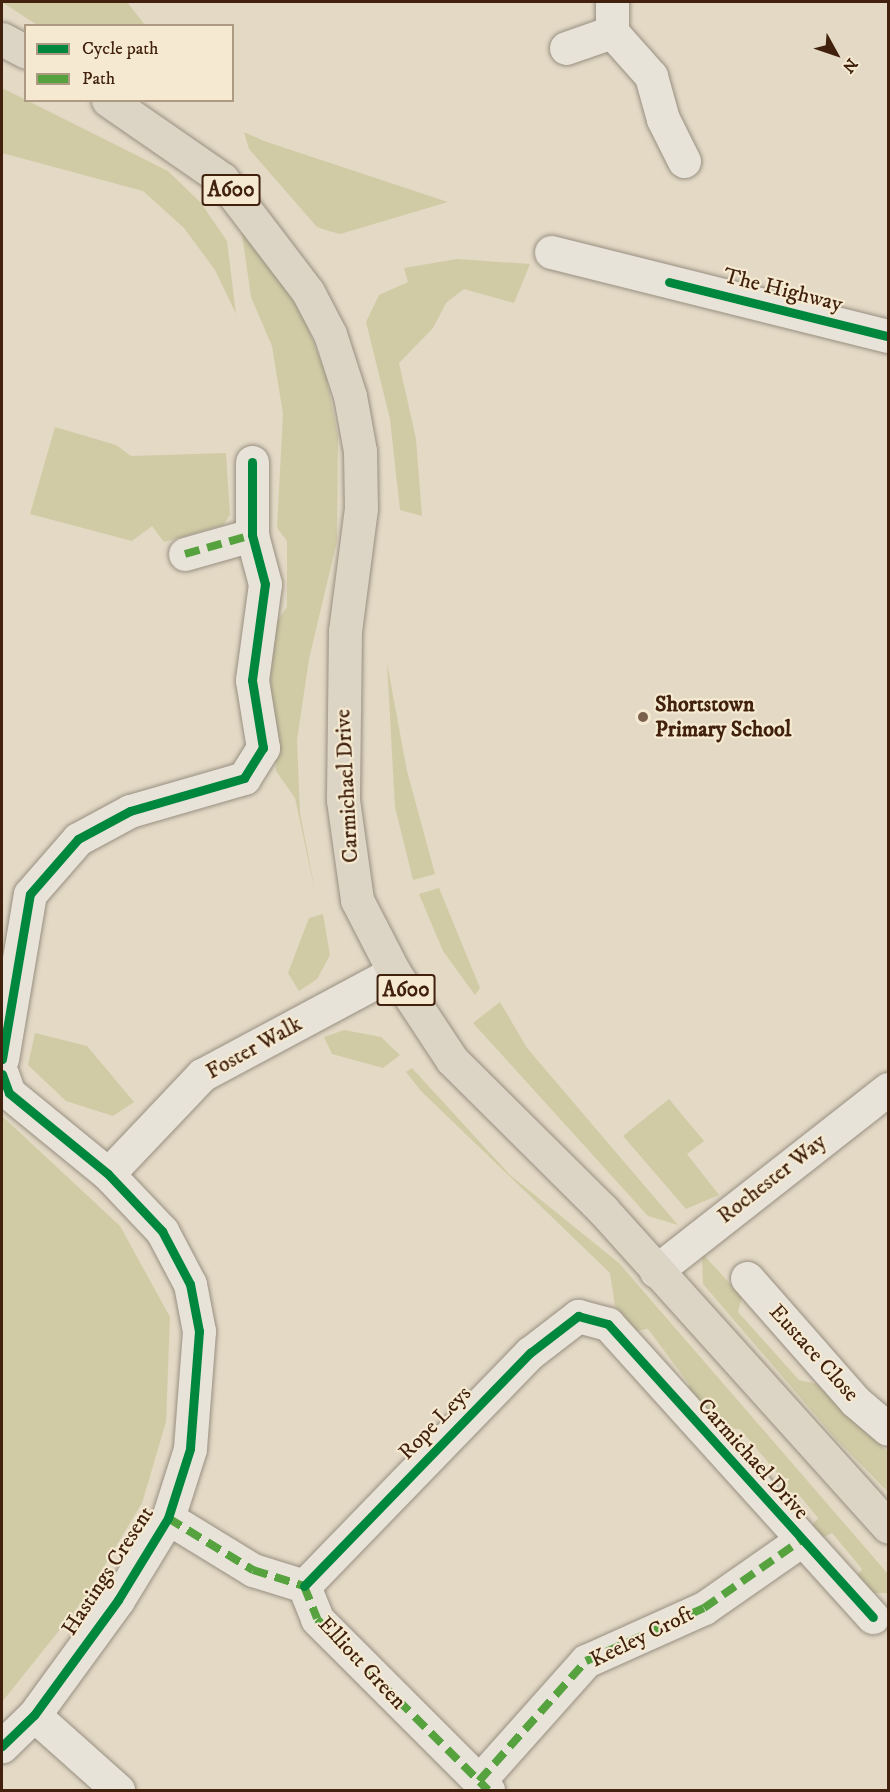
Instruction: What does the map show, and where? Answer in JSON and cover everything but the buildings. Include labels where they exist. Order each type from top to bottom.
[{"type":"main road","points":[[2,39],[24,51]]},
{"type":"main road","name":"Carmichael Drive","points":[[119,107],[222,179],[287,259],[330,334],[350,396],[360,451],[361,508],[345,631],[344,811],[357,900],[394,972],[453,1060],[497,1100],[888,1527]]},
{"type":"street","points":[[566,48],[612,17],[651,76],[663,119],[684,161]]},
{"type":"street","name":"The Highway","points":[[551,252],[888,336]]},
{"type":"street","points":[[2,1059],[30,894],[78,840],[130,811],[244,778],[263,748],[252,680],[265,584],[252,535],[252,462]]},
{"type":"street","points":[[185,555],[252,535]]},
{"type":"street","name":"Foster Walk","points":[[108,1174],[202,1075],[394,972]]},
{"type":"street","name":"Hastings Cresent","points":[[2,1074],[9,1093],[108,1174],[162,1231],[190,1284],[199,1331],[190,1449],[168,1518],[118,1600],[34,1715],[2,1746]]},
{"type":"street","name":"Rochester Way","points":[[656,1271],[888,1089]]},
{"type":"street","name":"Eustace Close","points":[[747,1278],[855,1401],[887,1425]]},
{"type":"street","name":"Rope Leys","points":[[304,1586],[530,1353],[578,1316],[608,1324]]},
{"type":"street","name":"Carmichael Drive","points":[[608,1324],[800,1541],[873,1617]]},
{"type":"street","points":[[168,1518],[253,1569],[304,1586]]},
{"type":"street","name":"Keeley Croft","points":[[483,1786],[586,1661],[704,1608],[800,1541]]},
{"type":"street","name":"Elliott Green","points":[[304,1586],[317,1619],[483,1786]]},
{"type":"street","points":[[34,1715],[118,1791]]},
{"type":"shaded area","points":[[2,2],[127,2],[144,24],[35,24]]},
{"type":"shaded area","points":[[2,88],[24,99],[24,102],[30,102],[168,171],[201,203],[227,241],[236,314],[215,270],[184,228],[143,191],[2,153]]},
{"type":"shaded area","points":[[244,132],[264,141],[448,202],[340,234],[317,227],[249,149]]},
{"type":"shaded area","points":[[240,220],[299,305],[326,375],[338,437],[337,541],[309,659],[297,740],[300,813],[316,896],[295,798],[276,771],[269,669],[275,624],[287,607],[287,541],[277,528],[283,414],[272,346],[251,297]]},
{"type":"shaded area","points":[[457,259],[530,264],[514,303],[464,289],[446,303],[433,328],[399,363],[416,439],[422,516],[400,510],[390,419],[366,322],[379,295],[408,282],[404,268]]},
{"type":"shaded area","points":[[55,427],[116,445],[131,456],[226,453],[230,515],[223,525],[164,542],[152,526],[132,541],[30,514]]},
{"type":"shaded area","points":[[387,663],[407,771],[435,874],[413,880],[395,807]]},
{"type":"shaded area","points":[[439,888],[480,988],[475,995],[443,951],[419,894]]},
{"type":"shaded area","points":[[323,914],[330,955],[317,979],[299,991],[288,973],[309,918]]},
{"type":"shaded area","points":[[500,1002],[527,1048],[678,1225],[648,1216],[473,1023]]},
{"type":"shaded area","points":[[344,1030],[381,1037],[400,1055],[383,1068],[332,1054],[324,1037]]},
{"type":"shaded area","points":[[35,1033],[87,1046],[134,1102],[113,1116],[66,1101],[28,1065]]},
{"type":"shaded area","points":[[412,1068],[510,1175],[619,1263],[888,1574],[888,1593],[866,1593],[853,1582],[862,1569],[832,1533],[819,1540],[808,1530],[818,1518],[800,1496],[787,1507],[777,1498],[783,1480],[740,1429],[708,1428],[688,1403],[689,1384],[648,1329],[635,1331],[615,1306],[610,1273],[421,1091],[406,1072]]},
{"type":"shaded area","points":[[669,1099],[704,1141],[687,1154],[719,1195],[686,1209],[623,1136]]},
{"type":"shaded area","points":[[2,1116],[120,1226],[170,1317],[166,1422],[142,1503],[85,1598],[2,1702]]},
{"type":"shaded area","points":[[702,1253],[742,1297],[738,1312],[799,1380],[817,1384],[888,1452],[888,1492],[835,1438],[703,1284]]},
{"type":"marked path","points":[[185,554],[252,535]]},
{"type":"marked path","points":[[168,1518],[253,1570],[304,1586],[317,1619],[488,1790]]},
{"type":"marked path","points":[[479,1781],[586,1661],[704,1608],[800,1541]]},
{"type":"cycle path","points":[[669,282],[888,336]]},
{"type":"cycle path","points":[[2,1059],[30,894],[78,839],[130,811],[244,778],[263,748],[252,680],[265,584],[252,535],[252,462]]},
{"type":"cycle path","points":[[2,1074],[9,1093],[108,1174],[162,1231],[190,1284],[199,1331],[190,1449],[168,1518],[118,1600],[34,1715],[2,1746]]},
{"type":"cycle path","points":[[304,1586],[530,1353],[578,1316],[608,1324],[873,1617]]},
{"type":"place","name":"Shortstown Primary School","points":[[643,717]]}]
